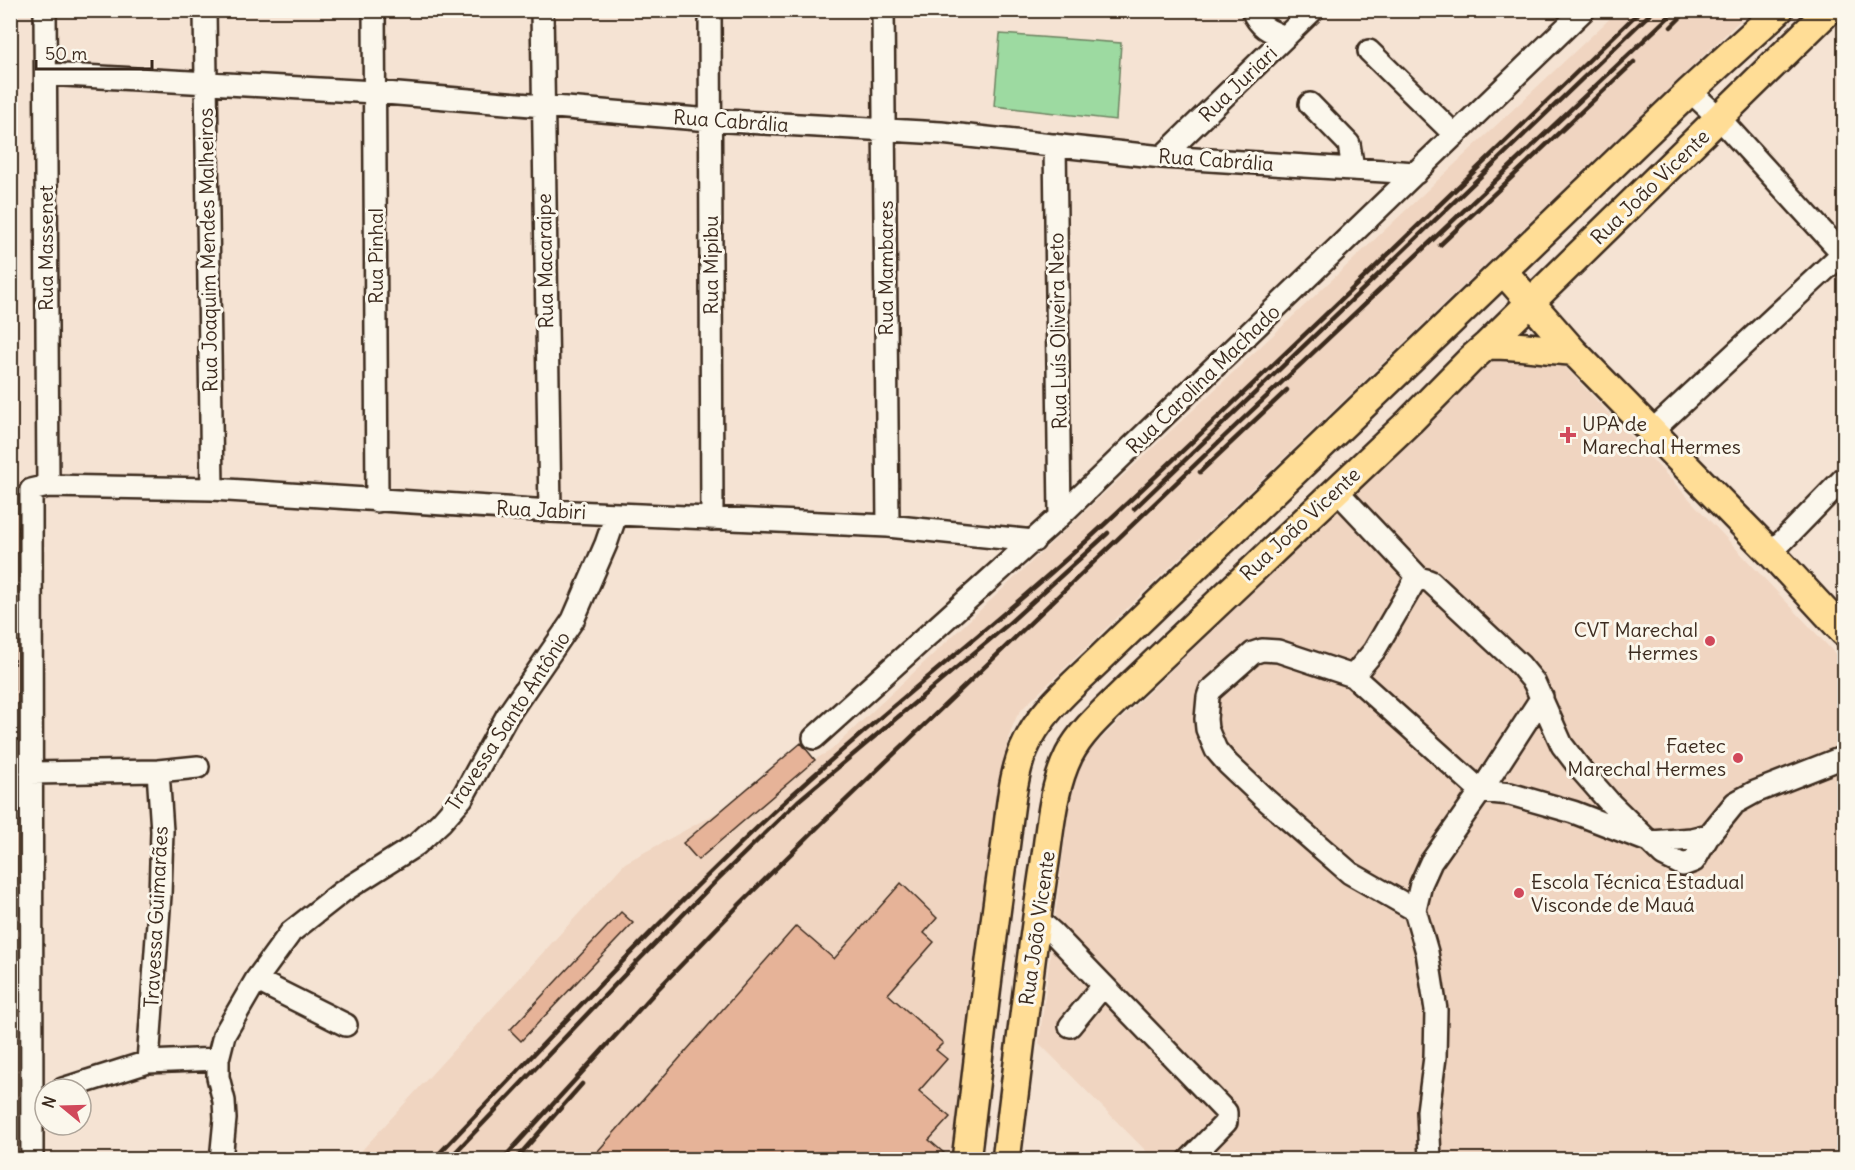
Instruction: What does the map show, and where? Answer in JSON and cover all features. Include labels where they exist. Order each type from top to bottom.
[{"type":"main road","name":"Rua João Vicente","points":[[966,1160],[998,898],[1016,780],[1023,750],[1036,726],[1106,653],[1306,459],[1690,91],[1779,10]]},
{"type":"main road","name":"Rua João Vicente","points":[[1006,1160],[1038,911],[1056,796],[1061,774],[1082,735],[1126,690],[1410,421],[1829,10]]},
{"type":"main road","points":[[1503,271],[1573,351],[1845,632]]},
{"type":"main road","points":[[1487,345],[1573,351]]},
{"type":"main road","points":[[1306,459],[1336,490]]},
{"type":"main road","points":[[1106,653],[1126,690]]},
{"type":"main road","points":[[998,898],[1038,911]]},
{"type":"street","name":"Rua Massenet","points":[[38,1077],[31,773],[30,489],[46,74],[45,10]]},
{"type":"street","name":"Rua Joaquim Mendes Malheiros","points":[[205,10],[212,489]]},
{"type":"street","name":"Rua Pinhal","points":[[374,10],[377,501]]},
{"type":"street","name":"Rua Macaraipe","points":[[542,10],[550,511]]},
{"type":"street","name":"Rua Mipibu","points":[[710,10],[712,519]]},
{"type":"street","name":"Rua Mambares","points":[[883,10],[888,526]]},
{"type":"street","points":[[1252,10],[1257,22],[1268,31],[1285,37]]},
{"type":"street","name":"Rua Juriari","points":[[1162,157],[1313,10]]},
{"type":"street","name":"Rua Carolina Machado","points":[[814,738],[1034,541],[1584,10]]},
{"type":"street","points":[[1369,51],[1455,135]]},
{"type":"street","name":"Rua Cabrália","points":[[46,74],[375,92],[710,120],[942,133],[1162,157],[1416,173]]},
{"type":"street","points":[[1652,431],[1844,254],[1720,119],[1690,91]]},
{"type":"street","points":[[1310,104],[1349,144],[1353,170]]},
{"type":"street","name":"Rua Luís Oliveira Neto","points":[[1055,145],[1060,516]]},
{"type":"street","points":[[1771,553],[1845,478]]},
{"type":"street","name":"Rua Jabiri","points":[[30,489],[212,489],[616,515],[888,526],[1034,541]]},
{"type":"street","points":[[1336,490],[1420,579],[1431,582],[1520,665],[1534,682],[1542,697],[1562,745],[1610,803],[1663,855],[1683,864],[1696,858],[1709,835],[1735,803],[1755,792],[1845,757]]},
{"type":"street","name":"Travessa Santo Antônio","points":[[221,1160],[225,1119],[224,1101],[218,1077],[218,1059],[224,1035],[256,980],[291,932],[342,892],[416,845],[462,798],[507,716],[573,620],[602,555],[616,515]]},
{"type":"street","points":[[1353,676],[1374,651],[1413,584],[1420,579]]},
{"type":"street","points":[[1415,910],[1350,873],[1300,831],[1216,750],[1207,729],[1210,691],[1257,651],[1278,651],[1353,676],[1481,791],[1510,794],[1573,812],[1651,842]]},
{"type":"street","points":[[1430,1160],[1428,1111],[1435,1057],[1436,1010],[1427,951],[1415,910],[1421,884],[1431,862],[1481,791],[1542,697]]},
{"type":"street","points":[[31,773],[158,771],[198,766]]},
{"type":"street","name":"Travessa Guimarães","points":[[148,1062],[160,895],[162,831],[158,771]]},
{"type":"street","points":[[1038,911],[1053,933],[1226,1112],[1226,1122],[1189,1160]]},
{"type":"street","points":[[256,980],[346,1026]]},
{"type":"street","points":[[1070,1026],[1103,986]]},
{"type":"street","points":[[93,1079],[148,1062],[218,1059]]},
{"type":"street","name":"Rua Massenet","points":[[32,1160],[34,1137]]},
{"type":"shaded area","points":[[1618,11],[1750,11],[1017,716],[1011,730],[1007,750],[956,1159],[353,1160],[625,863],[830,751]]},
{"type":"shaded area","points":[[1492,355],[1564,366],[1844,663],[1844,1159],[1154,1159],[1039,1043],[1070,797],[1078,771],[1091,749]]},
{"type":"shaded area","points":[[26,478],[24,1159],[11,1160],[10,484]]},
{"type":"green space","points":[[1000,34],[1121,43],[1116,120],[994,106]]},
{"type":"building","points":[[801,743],[815,760],[698,860],[683,843]]},
{"type":"building","points":[[901,883],[937,918],[924,933],[934,942],[888,994],[943,1043],[936,1050],[947,1059],[919,1091],[950,1117],[929,1140],[944,1153],[938,1160],[590,1160],[796,926],[834,959]]},
{"type":"building","points":[[621,912],[633,923],[521,1041],[510,1030]]},
{"type":"railway","points":[[11,10],[14,1160]]},
{"type":"railway","points":[[433,1160],[610,975],[745,839],[831,760],[1030,591],[1108,521],[1309,331],[1641,10]]},
{"type":"railway","points":[[1134,509],[1654,10]]},
{"type":"railway","points":[[502,1160],[658,989],[821,824],[1227,434],[1676,10]]},
{"type":"railway","points":[[1671,27],[1688,10]]},
{"type":"railway","points":[[1440,245],[1634,62]]},
{"type":"railway","points":[[1200,472],[1287,390]]},
{"type":"railway","points":[[448,1160],[633,966],[798,801],[1006,626],[1108,533]]},
{"type":"railway","points":[[515,1160],[582,1084]]},
{"type":"place","name":"UPA de Marechal Hermes","points":[[1568,435]]},
{"type":"place","name":"CVT Marechal Hermes","points":[[1710,641]]},
{"type":"place","name":"Faetec Marechal Hermes","points":[[1738,758]]},
{"type":"place","name":"Escola Técnica Estadual Visconde de Mauá","points":[[1519,893]]}]
